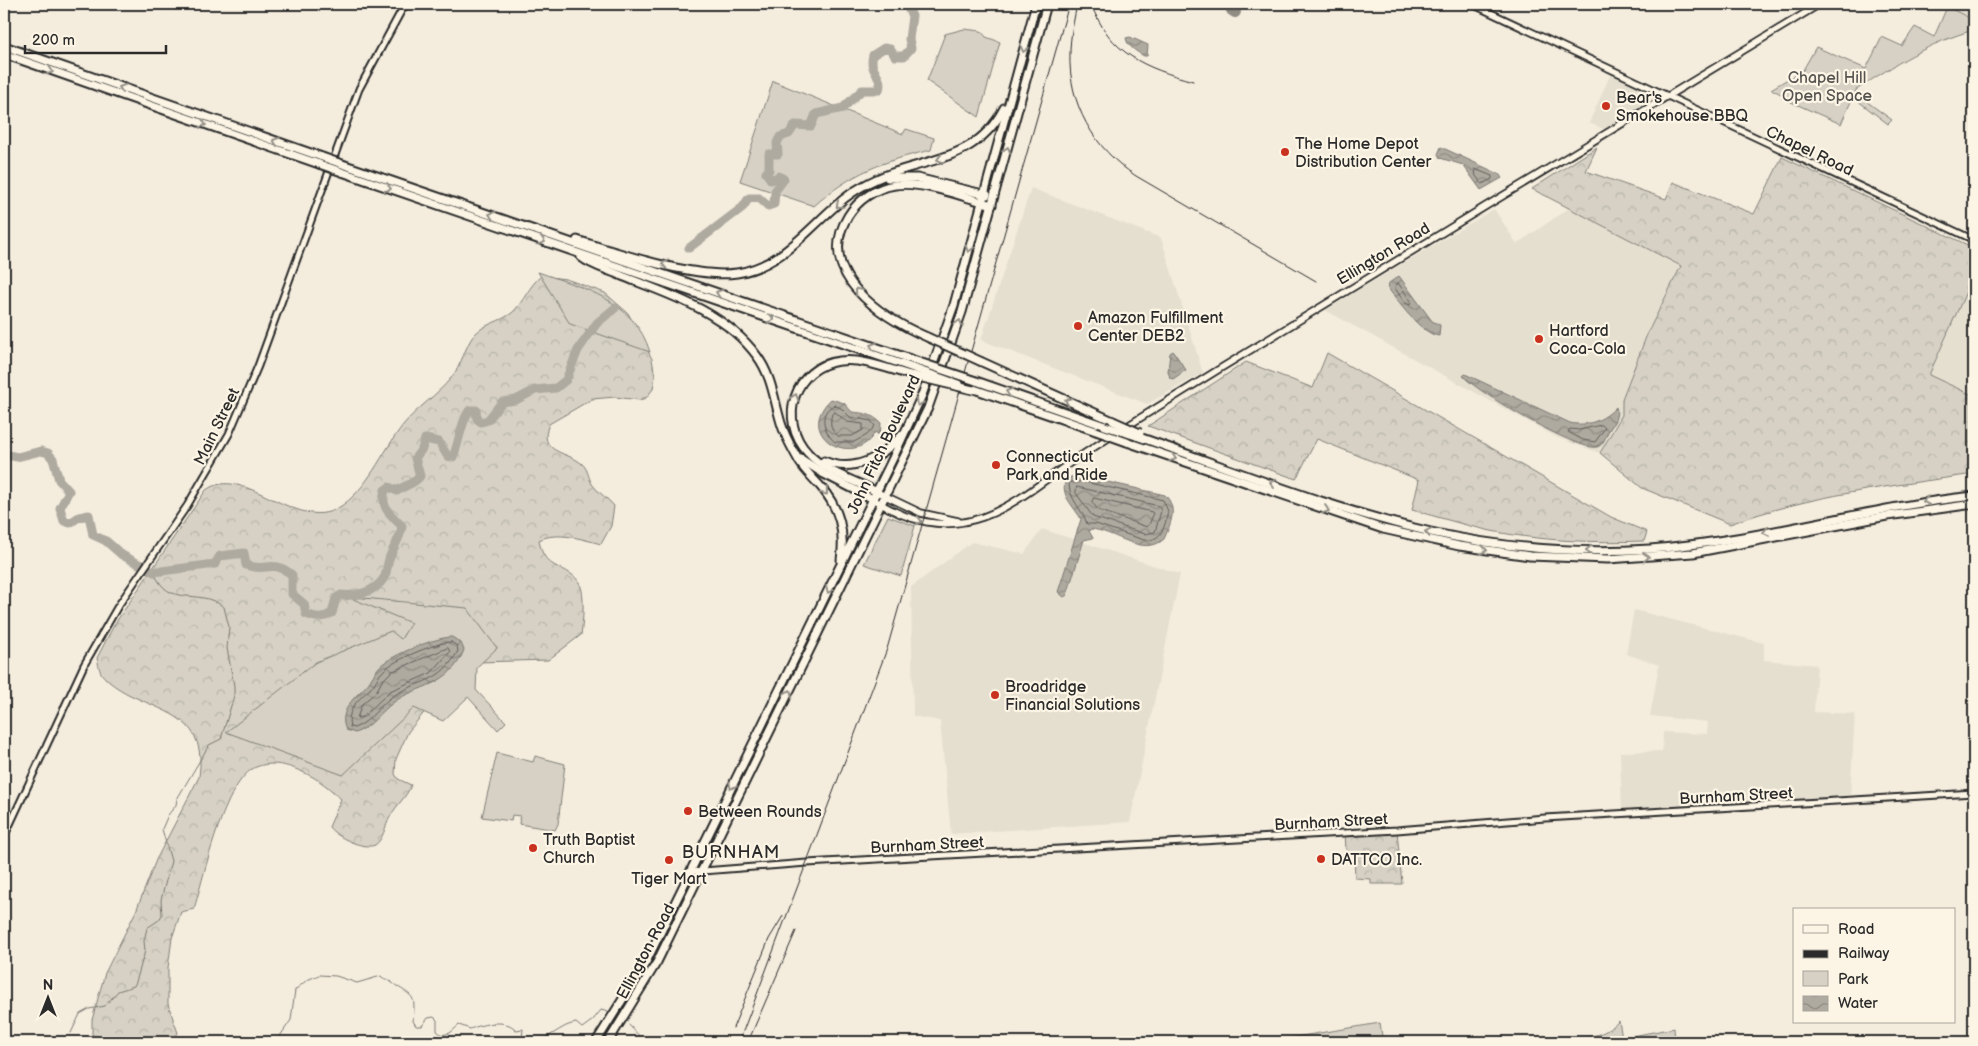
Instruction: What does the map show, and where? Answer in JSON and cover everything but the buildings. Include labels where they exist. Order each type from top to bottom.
[{"type":"highway","name":"John Fitch Boulevard","points":[[690,872],[908,428],[948,326],[1036,4]]},
{"type":"highway","name":"John Fitch Boulevard","points":[[702,871],[920,426],[946,361],[962,312],[1047,4]]},
{"type":"highway","points":[[4,46],[321,161]]},
{"type":"highway","points":[[4,54],[321,161],[538,231],[1105,426],[1138,435],[1192,456],[1352,510],[1410,527],[1484,542],[1572,550],[1650,549],[1704,543],[1886,507],[1974,496]]},
{"type":"highway","points":[[538,231],[557,233],[689,270],[715,274],[736,273],[753,269],[774,259],[859,189],[885,175],[958,153],[976,144],[995,125],[1012,94]]},
{"type":"highway","points":[[344,168],[576,253],[915,372],[975,389],[1383,529],[1466,548],[1547,557],[1622,558],[1693,553],[1887,516],[1974,504]]},
{"type":"highway","points":[[880,178],[917,178],[993,201]]},
{"type":"highway","points":[[983,198],[923,187],[894,186],[877,190],[863,199],[854,208],[844,224],[841,236],[840,254],[845,272],[853,286],[879,312],[927,337],[1113,421],[1138,435]]},
{"type":"highway","points":[[576,253],[585,260],[703,310],[738,335],[757,356],[766,371],[783,430],[803,467],[832,501],[839,517],[843,538],[838,570]]},
{"type":"highway","points":[[875,495],[810,456],[800,444],[792,419],[793,399],[801,383],[817,368],[833,362],[852,361],[915,372]]},
{"type":"highway","points":[[800,444],[825,462],[839,466],[852,466],[878,456],[908,428]]},
{"type":"highway","points":[[795,453],[824,474],[875,495]]},
{"type":"highway","points":[[814,619],[823,623]]},
{"type":"highway","name":"Ellington Road","points":[[608,1042],[650,974],[702,871]]},
{"type":"highway","name":"Ellington Road","points":[[596,1042],[637,977],[690,872]]},
{"type":"main road","name":"Ellington Road","points":[[875,495],[882,504],[924,523],[943,525],[984,516],[1007,505],[1079,457],[1208,377],[1820,4]]},
{"type":"main road","name":"Ellington Road","points":[[875,495],[886,497],[921,513],[960,521]]},
{"type":"street","name":"Main Street","points":[[4,837],[84,665],[118,606],[192,498],[229,434],[256,369],[359,89],[405,4]]},
{"type":"street","name":"Chapel Road","points":[[1472,4],[1670,96],[1863,190],[1974,240]]},
{"type":"street","name":"Burnham Street","points":[[690,872],[1390,831],[1545,818],[1974,793]]},
{"type":"shaded area","points":[[1939,4],[1974,4],[1974,20],[1947,7]]},
{"type":"shaded area","points":[[1611,73],[1646,90],[1649,100],[1648,104],[1606,130],[1589,123]]},
{"type":"shaded area","points":[[1031,188],[1161,238],[1203,373],[1147,404],[981,340]]},
{"type":"shaded area","points":[[1569,208],[1681,266],[1648,332],[1622,399],[1622,415],[1600,453],[1558,438],[1325,310],[1494,209],[1517,244]]},
{"type":"shaded area","points":[[1974,274],[1974,396],[1929,376]]},
{"type":"shaded area","points":[[1042,529],[1180,574],[1130,822],[951,834],[940,721],[913,716],[911,587],[972,542],[1024,554]]},
{"type":"shaded area","points":[[1634,610],[1764,643],[1764,660],[1817,665],[1814,712],[1855,714],[1850,797],[1622,812],[1620,752],[1662,751],[1663,732],[1707,734],[1708,722],[1650,716],[1659,665],[1626,654]]},
{"type":"green space","name":"Chapel Hill Open Space","points":[[1947,7],[1974,20],[1974,30],[1927,48],[1898,63],[1856,90],[1855,93],[1892,120],[1888,124],[1853,97],[1841,124],[1782,98],[1783,95],[1771,89],[1803,70],[1816,47],[1866,69],[1882,37],[1902,46],[1915,27],[1934,37]]},
{"type":"green space","points":[[964,29],[981,31],[986,37],[1000,42],[979,117],[927,81],[945,34]]},
{"type":"green space","points":[[773,81],[903,134],[906,129],[934,138],[931,150],[868,170],[841,185],[814,206],[740,181]]},
{"type":"green space","points":[[1597,147],[1586,171],[1666,199],[1673,182],[1754,214],[1782,157],[1974,248],[1974,274],[1929,375],[1974,396],[1974,474],[1882,487],[1820,499],[1760,514],[1730,524],[1642,488],[1600,453],[1622,415],[1622,399],[1648,332],[1681,266],[1532,189]]},
{"type":"green space","points":[[538,272],[605,298],[620,308],[642,334],[650,352],[570,324]]},
{"type":"green space","points":[[541,276],[566,279],[605,293],[628,313],[652,359],[655,376],[653,389],[646,398],[639,400],[615,397],[592,399],[549,424],[546,434],[550,446],[583,465],[592,484],[614,506],[611,526],[601,544],[562,536],[546,537],[539,540],[546,558],[551,563],[570,573],[580,584],[583,602],[581,635],[548,660],[479,662],[432,703],[408,732],[396,759],[395,774],[398,779],[411,785],[392,813],[382,836],[375,845],[364,846],[350,842],[329,827],[341,799],[324,784],[313,777],[284,765],[265,764],[256,767],[245,776],[234,790],[217,831],[194,909],[181,912],[172,938],[168,968],[168,1004],[178,1033],[175,1037],[108,1039],[92,1035],[92,1020],[105,973],[136,911],[156,860],[199,777],[200,758],[197,743],[191,731],[183,722],[171,714],[117,688],[101,673],[97,658],[114,625],[206,490],[221,484],[237,485],[254,490],[305,512],[322,513],[338,508],[348,501],[374,470],[403,425],[451,378],[474,335],[513,312]]},
{"type":"green space","points":[[1327,353],[1611,517],[1647,532],[1644,541],[1606,542],[1529,537],[1491,531],[1412,510],[1419,480],[1317,439],[1296,479],[1148,426],[1246,362],[1313,388]]},
{"type":"green space","points":[[888,516],[915,526],[901,576],[864,564]]},
{"type":"green space","points":[[341,594],[353,597],[467,608],[497,648],[477,667],[476,690],[506,722],[498,730],[468,697],[443,721],[414,708],[343,775],[226,732],[316,662],[391,631],[401,639],[411,623]]},
{"type":"green space","points":[[497,753],[533,762],[535,756],[565,764],[558,824],[555,830],[519,824],[520,816],[512,815],[511,821],[482,817]]},
{"type":"green space","points":[[1397,831],[1402,884],[1371,884],[1371,879],[1355,878],[1354,854],[1349,854],[1346,850],[1345,834]]},
{"type":"green space","points":[[1619,1021],[1622,1038],[1674,1028],[1675,1042],[1540,1042],[1592,1036],[1610,1028]]},
{"type":"green space","points":[[1380,1023],[1383,1042],[1265,1042]]},
{"type":"water","points":[[1130,37],[1148,45],[1147,56],[1135,51],[1130,46],[1126,38]]},
{"type":"water","points":[[1441,147],[1499,174],[1502,178],[1481,190],[1463,165],[1440,158],[1438,154]]},
{"type":"water","points":[[1399,276],[1432,321],[1440,325],[1439,336],[1425,330],[1418,324],[1388,288],[1389,283]]},
{"type":"water","points":[[1173,351],[1186,370],[1173,379],[1170,378],[1168,371],[1170,353]]},
{"type":"water","points":[[1465,374],[1570,423],[1583,424],[1601,419],[1616,407],[1616,417],[1601,445],[1597,447],[1586,446],[1550,431],[1507,407],[1472,384],[1463,376]]},
{"type":"water","points":[[831,399],[844,403],[852,412],[868,414],[878,420],[881,423],[880,436],[875,432],[866,443],[855,448],[842,448],[831,444],[823,436],[819,425],[821,413]]},
{"type":"water","points":[[1077,475],[1165,495],[1171,505],[1172,516],[1164,539],[1156,544],[1147,546],[1099,530],[1090,529],[1089,531],[1093,538],[1084,540],[1067,595],[1064,597],[1058,592],[1081,519],[1068,500],[1064,485],[1066,479]]},
{"type":"water","points":[[452,637],[461,643],[464,650],[451,671],[433,683],[394,702],[361,730],[355,733],[346,730],[344,716],[349,704],[367,685],[380,666],[414,647]]},
{"type":"waterway","points":[[689,248],[743,207],[749,198],[759,198],[768,206],[774,204],[775,191],[784,179],[779,176],[771,180],[766,173],[769,170],[769,154],[778,154],[777,143],[780,137],[789,134],[795,125],[811,126],[816,114],[843,108],[862,90],[879,90],[880,85],[872,61],[873,55],[884,48],[890,49],[895,56],[904,56],[911,48],[909,39],[912,16],[908,8],[909,5],[918,4]]},
{"type":"waterway","points":[[4,454],[17,457],[41,451],[48,453],[53,459],[59,480],[69,491],[60,508],[64,521],[70,523],[79,517],[89,515],[93,535],[106,541],[122,555],[154,572],[215,564],[220,556],[244,553],[246,565],[260,568],[279,567],[292,575],[292,594],[304,604],[306,614],[322,617],[332,613],[336,598],[341,595],[365,593],[376,587],[384,578],[402,526],[385,506],[385,490],[389,487],[397,491],[420,476],[415,458],[422,449],[425,439],[439,442],[448,457],[453,457],[465,419],[470,410],[476,410],[477,419],[481,422],[488,420],[502,402],[516,400],[535,390],[556,388],[566,380],[578,350],[597,323],[615,308]]},
{"type":"waterway","points":[[71,1033],[80,1014],[89,1009],[105,1006],[118,991],[134,986],[136,982],[145,951],[144,941],[147,928],[159,920],[162,915],[161,900],[171,861],[162,829],[168,815],[176,805],[177,799],[209,745],[221,739],[234,696],[227,648],[229,627],[224,607],[204,598],[184,596],[167,591],[160,584],[154,572]]},
{"type":"waterway","points":[[276,1042],[291,1020],[295,990],[307,980],[319,975],[336,976],[357,983],[381,976],[411,997],[414,1005],[413,1021],[416,1026],[422,1026],[428,1018],[434,1017],[437,1020],[437,1031],[442,1035],[450,1033],[459,1025],[470,1029],[481,1025],[500,1023],[512,1026],[516,1030],[523,1029],[522,1038],[539,1039],[576,1023],[582,1028],[593,1020],[601,1010],[609,1012]]},
{"type":"waterway","points":[[629,1025],[645,1042]]},
{"type":"taxiway","points":[[1230,4],[1235,12]]},
{"type":"railway","points":[[739,1042],[887,649],[1069,4]]},
{"type":"railway","points":[[1077,4],[1070,47],[1074,90],[1086,124],[1108,153],[1136,176],[1316,281]]},
{"type":"railway","points":[[1091,4],[1108,35],[1119,47],[1131,56],[1159,71],[1193,81]]},
{"type":"railway","points":[[733,1028],[769,939],[783,916]]},
{"type":"railway","points":[[748,1042],[796,931]]},
{"type":"place","name":"Bear's Smokehouse BBQ","points":[[1606,106]]},
{"type":"place","name":"The Home Depot Distribution Center","points":[[1285,152]]},
{"type":"place","name":"Amazon Fulfillment Center DEB2","points":[[1078,326]]},
{"type":"place","name":"Hartford Coca-Cola","points":[[1539,339]]},
{"type":"place","name":"Connecticut Park and Ride","points":[[996,465]]},
{"type":"place","name":"Broadridge Financial Solutions","points":[[995,695]]},
{"type":"place","name":"Between Rounds","points":[[688,811]]},
{"type":"place","name":"Truth Baptist Church","points":[[533,848]]},
{"type":"place","name":"DATTCO Inc.","points":[[1321,859]]},
{"type":"place","name":"Tiger Mart","points":[[669,860]]},
{"type":"district","name":"BURNHAM","points":[[731,852]]}]
